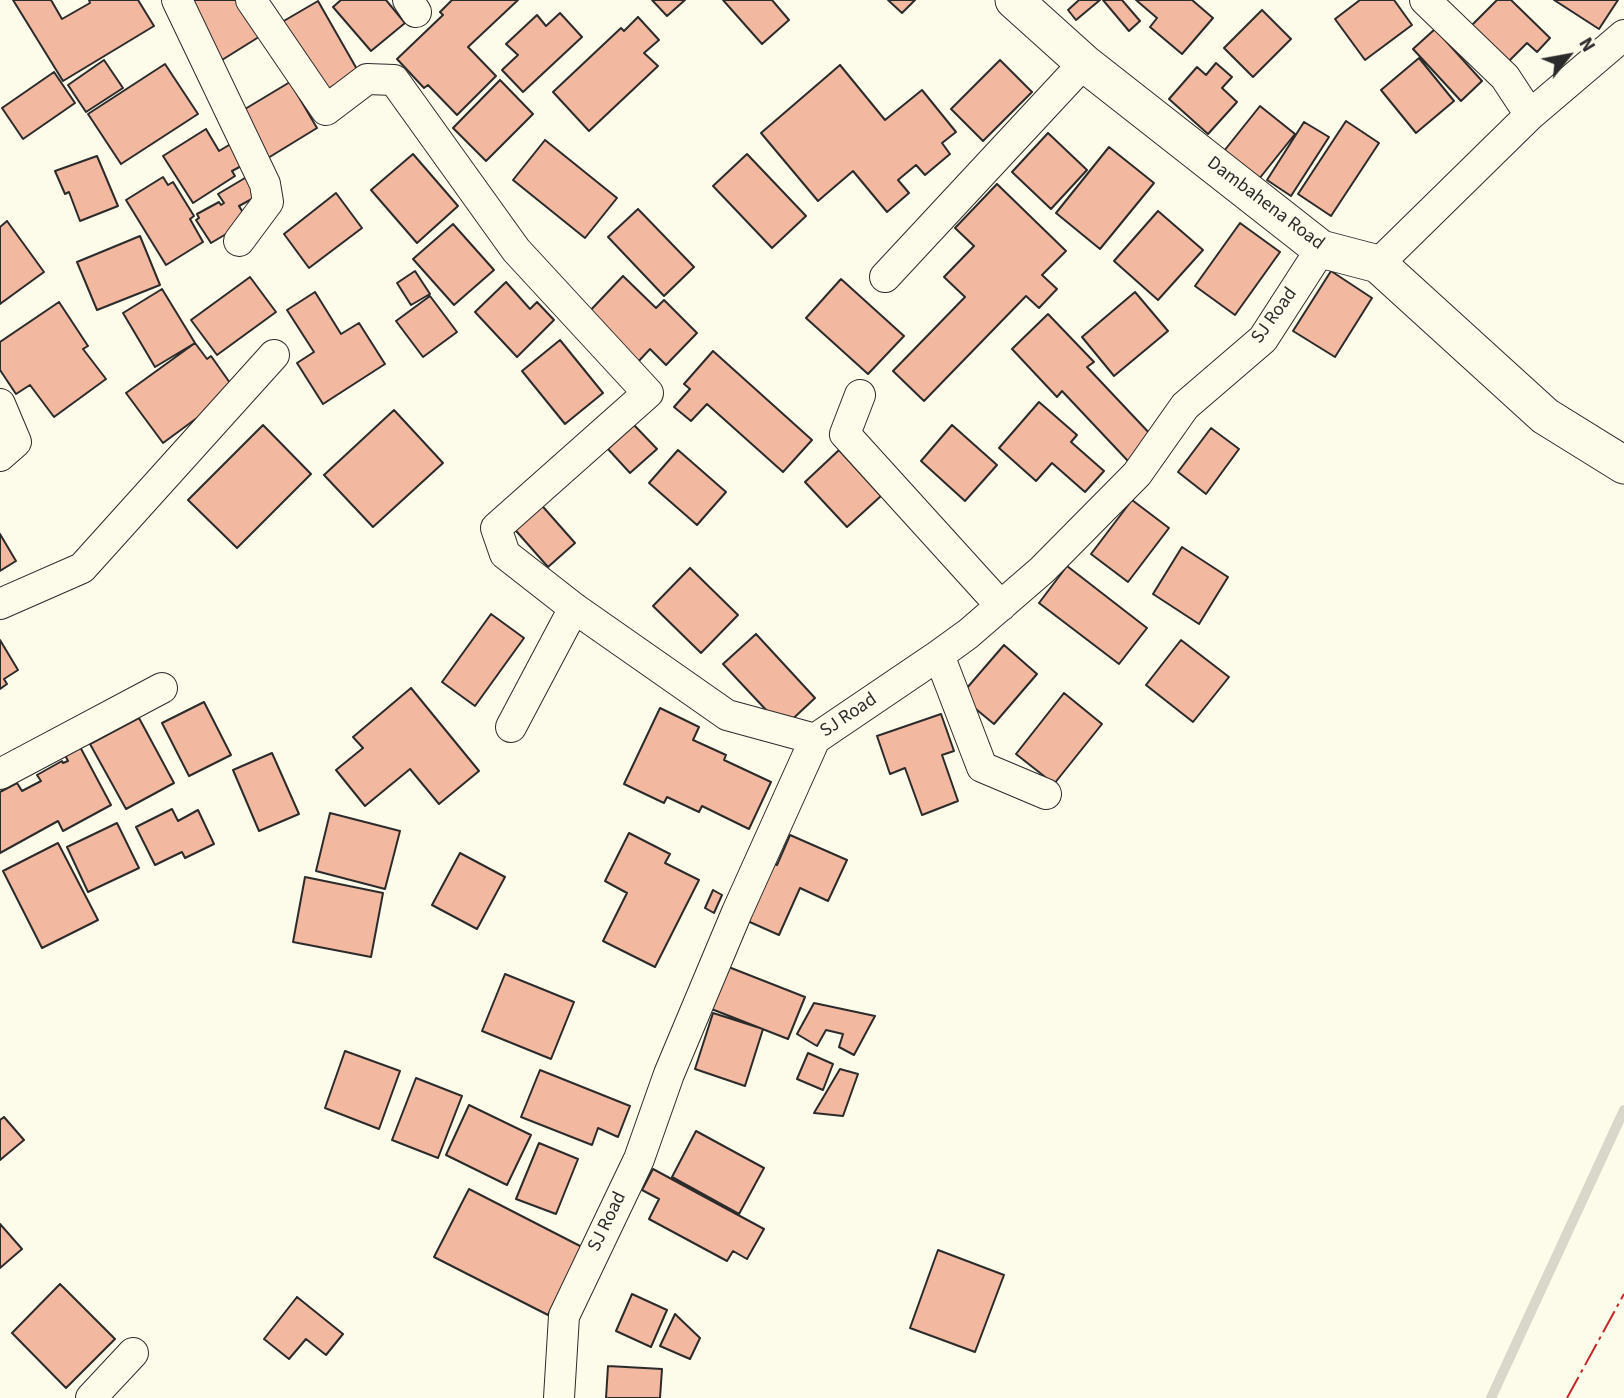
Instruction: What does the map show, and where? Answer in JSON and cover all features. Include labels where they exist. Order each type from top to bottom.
[{"type":"street","points":[[177,0],[265,184],[268,202],[239,242]]},
{"type":"street","points":[[251,0],[326,110],[367,79],[394,80],[516,250],[648,393],[496,528],[505,554],[574,608],[727,715],[815,739]]},
{"type":"street","name":"Dambahena Road","points":[[1014,0],[1084,62],[1321,250],[1378,264],[1545,416],[1624,465]]},
{"type":"street","points":[[1425,0],[1505,77],[1530,115]]},
{"type":"street","points":[[1378,264],[1530,115],[1624,35]]},
{"type":"street","points":[[885,277],[1084,62]]},
{"type":"street","name":"SJ Road","points":[[559,1398],[564,1316],[639,1159],[669,1074],[732,924],[815,739],[939,656],[1042,570],[1137,474],[1185,406],[1263,338],[1321,250]]},
{"type":"street","points":[[0,604],[82,568],[274,355]]},
{"type":"street","points":[[860,395],[845,434],[1001,606]]},
{"type":"street","points":[[0,404],[16,442],[0,456]]},
{"type":"street","points":[[511,727],[574,608]]},
{"type":"street","points":[[939,656],[982,766],[1046,794]]},
{"type":"street","points":[[0,774],[162,688]]},
{"type":"street","points":[[91,1398],[134,1353]]},
{"type":"building","points":[[13,0],[51,0],[62,19],[90,3],[89,0],[138,0],[154,26],[63,81]]},
{"type":"building","points":[[184,0],[241,0],[262,35],[222,60]]},
{"type":"building","points":[[341,0],[386,0],[405,23],[371,51],[333,7]]},
{"type":"building","points":[[452,0],[518,0],[468,47],[496,76],[457,115],[428,85],[424,88],[397,59],[443,15],[440,12]]},
{"type":"building","points":[[652,0],[685,0],[667,16]]},
{"type":"building","points":[[723,0],[772,0],[789,20],[762,44]]},
{"type":"building","points":[[888,0],[915,0],[902,13]]},
{"type":"building","points":[[1079,0],[1100,0],[1076,20],[1068,10]]},
{"type":"building","points":[[1103,0],[1122,0],[1140,21],[1129,31]]},
{"type":"building","points":[[1136,0],[1192,0],[1213,18],[1182,54],[1150,27],[1157,18]]},
{"type":"building","points":[[1360,0],[1394,0],[1412,25],[1365,60],[1335,19]]},
{"type":"building","points":[[1497,0],[1511,0],[1550,38],[1537,52],[1527,43],[1508,62],[1471,26]]},
{"type":"building","points":[[1554,0],[1618,0],[1599,29]]},
{"type":"building","points":[[318,1],[358,71],[323,92],[282,22]]},
{"type":"building","points":[[1262,10],[1291,39],[1253,77],[1224,48]]},
{"type":"building","points":[[560,13],[582,37],[523,92],[502,70],[518,55],[506,44],[537,15],[546,26]]},
{"type":"building","points":[[638,17],[659,40],[644,53],[658,66],[589,131],[553,92],[621,28],[624,31]]},
{"type":"building","points":[[1435,29],[1482,81],[1461,101],[1413,49]]},
{"type":"building","points":[[1419,58],[1454,101],[1416,133],[1381,90]]},
{"type":"building","points":[[104,60],[123,88],[86,112],[68,85]]},
{"type":"building","points":[[1000,60],[1032,92],[983,141],[951,109]]},
{"type":"building","points":[[1216,63],[1232,77],[1222,88],[1237,102],[1208,134],[1169,99],[1197,67],[1206,75]]},
{"type":"building","points":[[165,64],[198,114],[121,164],[88,114]]},
{"type":"building","points":[[840,65],[885,120],[922,90],[956,132],[942,143],[950,154],[925,175],[916,165],[898,180],[909,193],[887,212],[853,171],[818,201],[761,133]]},
{"type":"building","points":[[54,72],[75,103],[23,139],[2,108]]},
{"type":"building","points":[[500,80],[533,114],[486,161],[453,128]]},
{"type":"building","points":[[290,82],[317,128],[268,158],[240,112]]},
{"type":"building","points":[[1260,106],[1295,134],[1259,179],[1224,151]]},
{"type":"building","points":[[1346,121],[1379,143],[1331,216],[1298,194]]},
{"type":"building","points":[[1304,122],[1329,137],[1291,196],[1267,180]]},
{"type":"building","points":[[206,129],[219,151],[234,142],[247,163],[232,171],[235,176],[193,203],[163,156]]},
{"type":"building","points":[[1048,133],[1087,170],[1051,209],[1012,172]]},
{"type":"building","points":[[545,140],[617,198],[585,238],[513,180]]},
{"type":"building","points":[[1109,147],[1154,183],[1100,249],[1056,213]]},
{"type":"building","points":[[413,154],[458,206],[417,243],[371,190]]},
{"type":"building","points":[[747,154],[806,216],[772,248],[713,186]]},
{"type":"building","points":[[97,156],[118,206],[80,221],[69,192],[65,194],[55,171]]},
{"type":"building","points":[[250,175],[261,194],[239,206],[248,221],[211,243],[196,220],[199,218],[197,214],[219,202],[221,205],[224,203],[218,194]]},
{"type":"building","points":[[163,177],[168,185],[173,182],[194,216],[190,219],[203,242],[166,265],[126,200]]},
{"type":"building","points":[[997,184],[1066,251],[1042,275],[1057,289],[1039,308],[1026,296],[924,401],[893,371],[965,297],[944,277],[974,246],[955,228]]},
{"type":"building","points":[[336,193],[362,228],[309,268],[284,234]]},
{"type":"building","points":[[638,209],[694,267],[664,296],[608,237]]},
{"type":"building","points":[[1158,211],[1203,250],[1158,300],[1114,261]]},
{"type":"building","points":[[7,221],[44,272],[0,304],[0,227]]},
{"type":"building","points":[[1240,223],[1280,252],[1235,315],[1195,286]]},
{"type":"building","points":[[453,224],[494,270],[454,305],[413,259]]},
{"type":"building","points":[[140,236],[160,285],[97,310],[77,262]]},
{"type":"building","points":[[415,271],[430,294],[411,305],[397,283]]},
{"type":"building","points":[[1331,271],[1372,298],[1335,357],[1293,331]]},
{"type":"building","points":[[623,276],[656,308],[664,300],[697,333],[666,365],[650,349],[637,363],[586,315]]},
{"type":"building","points":[[250,277],[276,312],[217,355],[191,320]]},
{"type":"building","points":[[841,279],[904,336],[868,374],[806,318]]},
{"type":"building","points":[[506,282],[530,309],[537,302],[554,320],[517,357],[475,312]]},
{"type":"building","points":[[162,289],[195,343],[155,367],[123,313]]},
{"type":"building","points":[[315,292],[341,334],[359,323],[385,364],[323,404],[297,363],[314,352],[287,310]]},
{"type":"building","points":[[1135,292],[1168,331],[1114,376],[1082,337]]},
{"type":"building","points":[[430,296],[457,332],[423,357],[396,321]]},
{"type":"building","points":[[59,302],[88,346],[83,349],[106,379],[54,417],[30,385],[16,394],[0,370],[0,342]]},
{"type":"building","points":[[1048,314],[1094,362],[1087,367],[1153,437],[1128,461],[1062,391],[1057,397],[1012,349]]},
{"type":"building","points":[[560,340],[603,393],[565,424],[522,371]]},
{"type":"building","points":[[195,343],[207,359],[211,356],[235,390],[163,443],[126,393]]},
{"type":"building","points":[[713,351],[812,440],[783,472],[707,404],[691,421],[674,407],[690,389],[684,384]]},
{"type":"building","points":[[1039,402],[1077,435],[1071,442],[1104,471],[1085,492],[1052,463],[1036,481],[999,448]]},
{"type":"building","points":[[394,410],[443,463],[373,527],[324,475]]},
{"type":"building","points":[[263,425],[311,474],[237,548],[188,500]]},
{"type":"building","points":[[634,425],[657,449],[630,473],[608,449]]},
{"type":"building","points":[[952,425],[997,465],[965,501],[921,461]]},
{"type":"building","points":[[1211,428],[1239,449],[1206,494],[1178,472]]},
{"type":"building","points":[[678,450],[726,492],[697,525],[649,483]]},
{"type":"building","points":[[839,450],[881,496],[847,527],[805,482]]},
{"type":"building","points":[[537,500],[575,543],[548,567],[510,524]]},
{"type":"building","points":[[1132,500],[1169,528],[1128,582],[1091,554]]},
{"type":"building","points":[[0,534],[16,561],[0,571]]},
{"type":"building","points":[[1182,547],[1228,577],[1199,624],[1153,594]]},
{"type":"building","points":[[1067,566],[1147,628],[1119,664],[1039,603]]},
{"type":"building","points":[[690,568],[738,615],[701,653],[653,606]]},
{"type":"building","points":[[491,614],[524,638],[475,706],[442,682]]},
{"type":"building","points":[[756,634],[815,698],[783,728],[723,664]]},
{"type":"building","points":[[0,640],[18,670],[4,679],[7,684],[0,689]]},
{"type":"building","points":[[1181,640],[1229,677],[1193,722],[1146,685]]},
{"type":"building","points":[[1004,645],[1037,674],[994,724],[960,696]]},
{"type":"building","points":[[411,688],[479,771],[439,804],[410,769],[365,806],[336,770],[363,748],[353,737]]},
{"type":"building","points":[[1064,693],[1102,724],[1054,784],[1016,754]]},
{"type":"building","points":[[204,702],[231,755],[189,776],[162,723]]},
{"type":"building","points":[[660,708],[699,727],[693,740],[726,755],[724,760],[771,782],[749,829],[702,806],[699,812],[667,797],[664,803],[624,784]]},
{"type":"building","points":[[941,714],[954,751],[942,755],[958,801],[922,815],[905,768],[890,774],[877,736]]},
{"type":"building","points":[[139,718],[174,783],[126,809],[90,744]]},
{"type":"building","points":[[78,743],[111,805],[63,831],[58,821],[0,853],[0,792],[17,783],[22,791],[41,781],[37,775],[62,761],[68,761],[63,751]]},
{"type":"building","points":[[272,753],[299,814],[259,831],[233,770]]},
{"type":"building","points":[[172,809],[178,821],[198,810],[214,844],[185,858],[182,852],[155,865],[136,827]]},
{"type":"building","points":[[330,813],[400,831],[385,889],[316,871]]},
{"type":"building","points":[[117,823],[139,868],[88,892],[67,847]]},
{"type":"building","points":[[629,833],[670,854],[665,863],[699,880],[655,967],[603,941],[627,893],[605,881]]},
{"type":"building","points":[[790,835],[847,860],[828,901],[800,888],[779,935],[743,919],[769,861],[777,865]]},
{"type":"building","points":[[58,843],[98,920],[42,948],[3,871]]},
{"type":"building","points":[[460,853],[505,877],[477,929],[432,905]]},
{"type":"building","points":[[305,877],[383,893],[371,957],[293,942]]},
{"type":"building","points":[[713,890],[722,895],[714,913],[705,908]]},
{"type":"building","points":[[726,966],[805,997],[788,1039],[709,1008]]},
{"type":"building","points":[[505,974],[574,1002],[551,1059],[482,1031]]},
{"type":"building","points":[[814,1003],[875,1016],[854,1055],[839,1047],[843,1034],[826,1030],[817,1046],[797,1034]]},
{"type":"building","points":[[713,1013],[763,1029],[745,1086],[695,1069]]},
{"type":"building","points":[[345,1051],[400,1071],[379,1129],[325,1108]]},
{"type":"building","points":[[808,1053],[833,1064],[823,1090],[797,1079]]},
{"type":"building","points":[[840,1069],[858,1074],[843,1116],[814,1113]]},
{"type":"building","points":[[540,1070],[630,1106],[618,1137],[598,1128],[592,1145],[521,1117]]},
{"type":"building","points":[[416,1078],[462,1096],[438,1158],[392,1140]]},
{"type":"building","points":[[469,1105],[531,1135],[507,1185],[446,1155]]},
{"type":"building","points":[[4,1117],[24,1140],[0,1160],[0,1120]]},
{"type":"building","points":[[696,1131],[764,1168],[739,1214],[672,1177]]},
{"type":"building","points":[[539,1143],[578,1159],[556,1214],[516,1199]]},
{"type":"building","points":[[653,1169],[764,1229],[747,1259],[733,1251],[727,1261],[649,1219],[659,1199],[642,1190]]},
{"type":"building","points":[[469,1189],[582,1247],[548,1315],[434,1257]]},
{"type":"building","points":[[0,1224],[22,1249],[0,1268]]},
{"type":"building","points":[[938,1250],[1004,1275],[975,1352],[910,1328]]},
{"type":"building","points":[[60,1284],[115,1339],[66,1388],[12,1333]]},
{"type":"building","points":[[632,1294],[667,1310],[651,1347],[616,1331]]},
{"type":"building","points":[[297,1297],[343,1334],[326,1355],[306,1339],[289,1359],[264,1339]]},
{"type":"building","points":[[675,1314],[700,1338],[690,1359],[660,1346]]},
{"type":"building","points":[[608,1366],[662,1369],[660,1398],[606,1398]]},
{"type":"waterway","points":[[1491,1398],[1624,1110]]},
{"type":"power","points":[[1567,1398],[1624,1294]]}]
